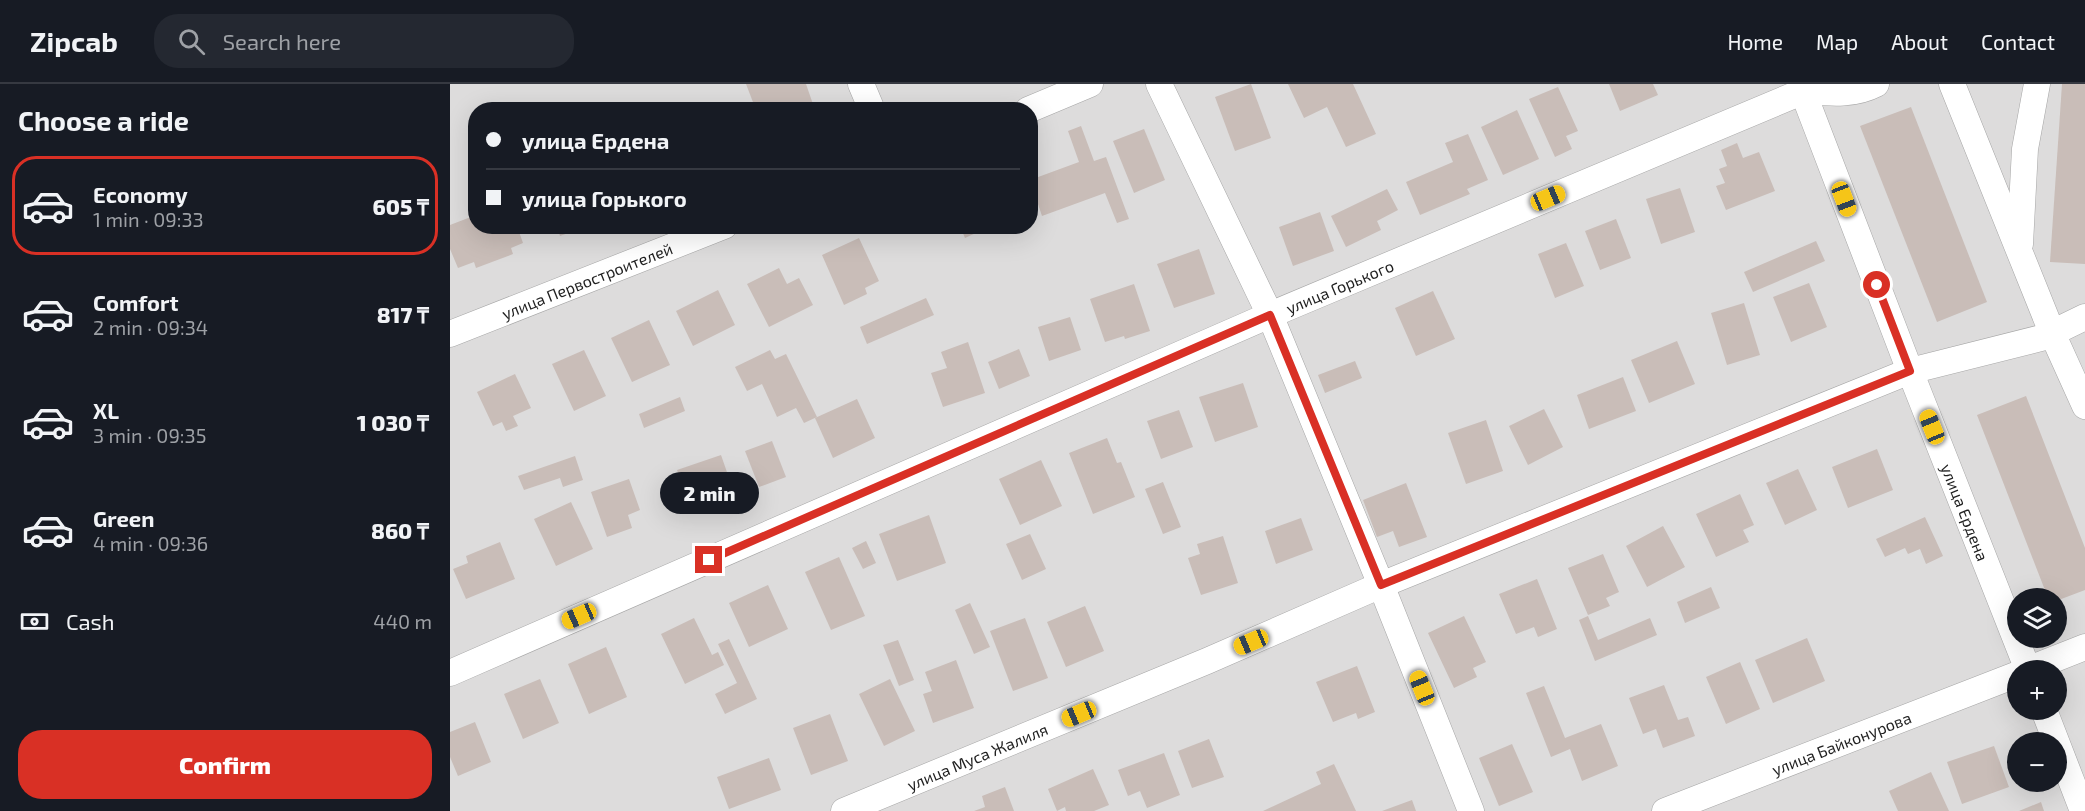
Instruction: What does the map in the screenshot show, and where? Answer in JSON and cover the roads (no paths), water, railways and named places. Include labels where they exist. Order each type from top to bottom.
[{"type":"street","points":[[861,84],[869,102]]},
{"type":"street","points":[[1038,106],[1090,84]]},
{"type":"street","points":[[1159,84],[1270,315],[1471,811]]},
{"type":"street","points":[[1802,87],[1839,94],[1866,89],[1876,84]]},
{"type":"street","points":[[1952,84],[2052,334],[2085,406]]},
{"type":"street","points":[[2020,253],[2025,149],[2037,84]]},
{"type":"street","name":"улица Горького","points":[[450,673],[1270,315],[1802,87]]},
{"type":"street","name":"улица Ердена","points":[[1802,87],[1910,371],[2024,660]]},
{"type":"street","name":"улица Первостроителей","points":[[450,334],[704,234]]},
{"type":"street","name":"улица Муса Жалиля","points":[[844,811],[1208,661],[1381,585],[1910,371],[2052,334],[2085,317]]},
{"type":"street","points":[[2053,660],[2085,647]]},
{"type":"street","name":"улица Байконурова","points":[[1665,811],[2007,678]]},
{"type":"street","points":[[2048,720],[2083,811]]}]
